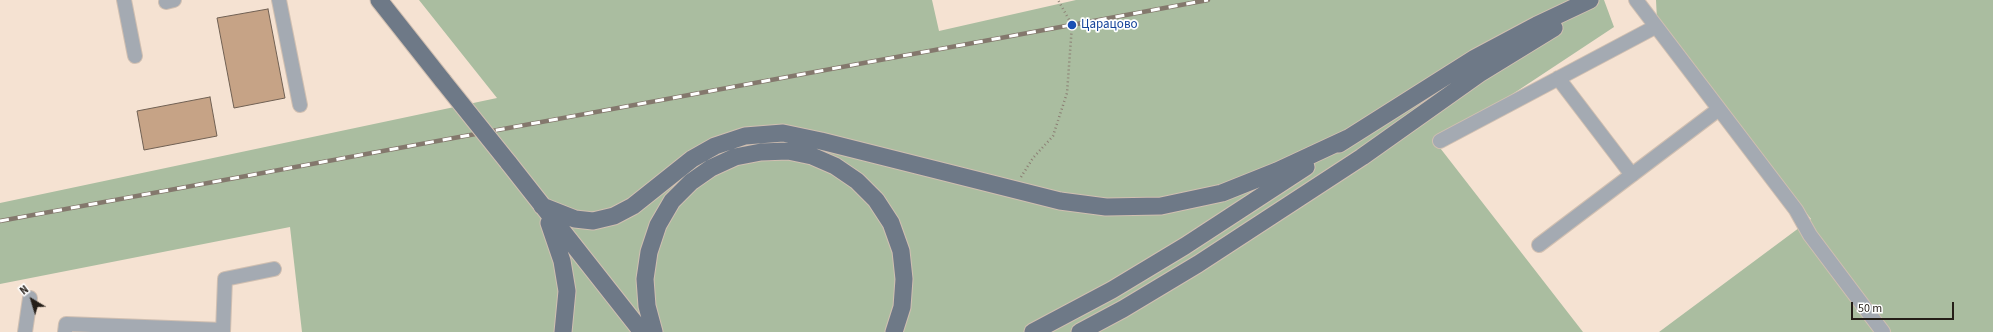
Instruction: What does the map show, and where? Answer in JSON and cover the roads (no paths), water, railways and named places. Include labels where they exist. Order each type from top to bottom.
[{"type":"main road","points":[[379,0],[642,332]]},
{"type":"main road","points":[[1033,332],[1112,290],[1185,246],[1348,138],[1475,58],[1536,25],[1590,0]]},
{"type":"main road","points":[[1080,332],[1123,309],[1198,264],[1362,157],[1479,74],[1598,0]]},
{"type":"main road","points":[[542,206],[575,219],[593,221],[614,216],[633,206],[692,159],[715,146],[745,136],[783,133],[821,140],[1060,201],[1106,207],[1161,206],[1222,193],[1277,171],[1348,138]]},
{"type":"main road","points":[[654,332],[647,306],[645,279],[649,252],[658,225],[672,202],[691,182],[711,168],[735,157],[755,153],[788,151],[812,156],[834,166],[857,181],[876,200],[891,223],[901,251],[904,279],[902,307],[894,332]]},
{"type":"main road","points":[[542,206],[562,261],[567,291],[563,332]]},
{"type":"lane","points":[[124,0],[135,56]]},
{"type":"lane","points":[[279,0],[300,105]]},
{"type":"lane","points":[[1636,0],[1655,27],[1796,210],[1810,235],[1883,332]]},
{"type":"lane","points":[[1440,142],[1655,27]]},
{"type":"lane","points":[[1558,78],[1632,175]]},
{"type":"lane","points":[[1539,245],[1719,109]]},
{"type":"lane","points":[[65,332],[66,324],[223,331],[224,279],[274,269]]},
{"type":"lane","points":[[25,332],[30,298]]},
{"type":"railway","points":[[0,221],[1208,0]]},
{"type":"place","name":"Царацово","points":[[1072,25]]}]
